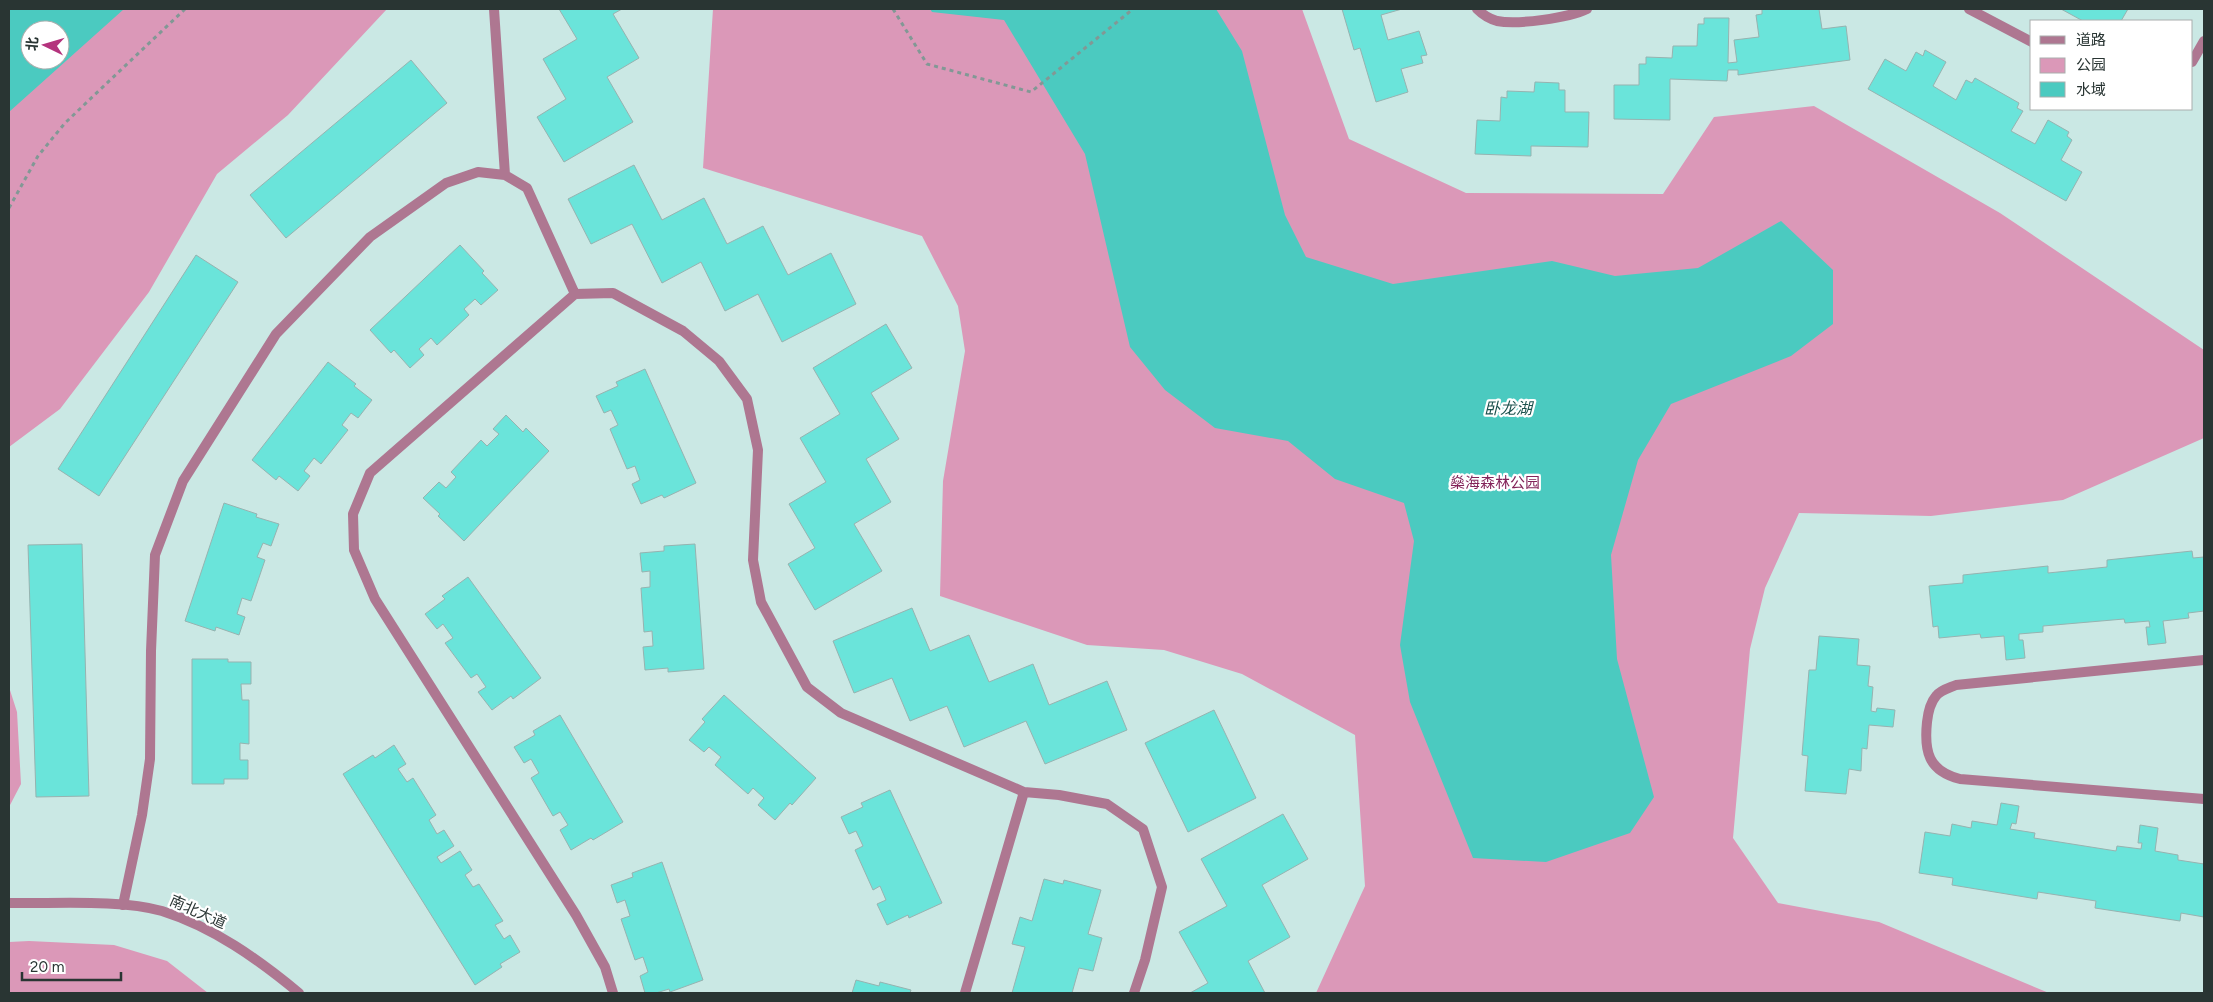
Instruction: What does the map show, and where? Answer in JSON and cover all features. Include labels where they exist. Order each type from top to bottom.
[{"type":"street","points":[[494,9],[505,175]]},
{"type":"street","points":[[1477,9],[1496,21],[1512,22],[1570,16],[1587,9]]},
{"type":"street","points":[[1969,9],[2030,41]]},
{"type":"street","points":[[2193,60],[2204,41]]},
{"type":"street","points":[[123,905],[142,815],[150,759],[150,651],[155,555],[183,481],[276,334],[370,237],[446,183],[478,172],[505,175],[528,188],[574,294]]},
{"type":"street","points":[[613,993],[605,967],[576,915],[375,599],[354,550],[353,514],[370,473],[574,294],[613,293],[683,330],[719,361],[747,399],[758,450],[753,560],[760,602],[807,687],[841,713],[1024,792],[1059,795],[1107,804],[1143,829],[1162,887],[1145,960],[1134,993]]},
{"type":"street","points":[[2204,660],[1956,685],[1937,694],[1932,701],[1926,740],[1932,761],[1947,776],[1960,779],[2204,799]]},
{"type":"street","points":[[965,993],[1024,792]]},
{"type":"street","name":"南北大道","points":[[9,903],[123,905],[161,911],[201,927],[258,960],[299,993]]},
{"type":"path","points":[[9,208],[38,156],[65,123],[185,9]]},
{"type":"path","points":[[893,9],[927,64],[1031,92],[1133,9]]},
{"type":"green space","points":[[9,9],[387,9],[288,115],[217,174],[149,292],[60,409],[9,447]]},
{"type":"green space","name":"燊海森林公园","points":[[713,9],[1302,9],[1349,139],[1466,193],[1663,194],[1714,117],[1814,106],[2000,213],[2204,350],[2204,438],[2063,500],[1931,516],[1799,513],[1765,588],[1750,649],[1733,838],[1778,903],[1879,922],[2049,993],[1316,993],[1365,886],[1355,735],[1242,674],[1164,650],[1087,645],[940,596],[943,481],[965,351],[958,306],[922,236],[703,168]]},
{"type":"green space","points":[[9,687],[17,712],[21,784],[9,807]]},
{"type":"green space","points":[[29,941],[114,945],[167,961],[208,993],[9,993],[9,942]]},
{"type":"water","points":[[9,9],[124,9],[70,57],[70,20],[20,20],[20,70],[56,70],[9,112]]},
{"type":"water","name":"卧龙湖","points":[[930,9],[1216,9],[1242,51],[1285,215],[1306,257],[1393,284],[1552,261],[1615,276],[1698,268],[1781,221],[1833,270],[1833,324],[1791,356],[1671,404],[1638,460],[1611,555],[1617,659],[1654,797],[1630,833],[1546,862],[1473,858],[1410,702],[1400,645],[1414,541],[1404,503],[1335,479],[1288,441],[1215,428],[1165,390],[1130,347],[1085,154],[1004,20],[932,12]]},
{"type":"building","points":[[559,9],[622,9],[613,14],[639,58],[607,77],[633,122],[564,162],[537,117],[566,99],[543,59],[577,39]]},
{"type":"building","points":[[1342,9],[1402,9],[1381,15],[1388,40],[1419,31],[1427,55],[1421,56],[1423,63],[1401,69],[1408,92],[1376,102],[1360,48],[1354,50]]},
{"type":"building","points":[[1762,9],[1819,9],[1822,29],[1846,26],[1850,60],[1738,75],[1738,70],[1728,70],[1727,81],[1670,79],[1670,120],[1614,119],[1614,85],[1639,85],[1639,64],[1646,64],[1646,57],[1672,58],[1673,46],[1697,46],[1698,24],[1704,24],[1704,18],[1729,18],[1728,63],[1737,62],[1734,40],[1759,37],[1756,15],[1762,14]]},
{"type":"building","points":[[2061,9],[2128,9],[2122,20],[2081,20]]},
{"type":"building","points":[[1925,50],[1946,62],[1933,86],[1956,100],[1966,80],[1972,83],[1975,78],[2019,103],[2017,108],[2023,111],[2011,131],[2035,144],[2048,120],[2069,132],[2067,136],[2072,140],[2061,160],[2082,172],[2066,201],[1868,89],[1885,59],[1906,71],[1916,52],[1923,56]]},
{"type":"building","points":[[411,60],[447,103],[286,238],[250,195]]},
{"type":"building","points":[[1535,82],[1559,83],[1559,90],[1565,90],[1565,112],[1589,112],[1588,147],[1531,146],[1531,156],[1475,154],[1477,120],[1500,121],[1501,97],[1507,98],[1507,91],[1534,92]]},
{"type":"building","points":[[634,165],[662,220],[704,198],[727,244],[763,226],[788,275],[831,253],[856,304],[782,342],[758,294],[725,311],[701,262],[662,283],[632,224],[591,244],[568,199]]},
{"type":"building","points":[[460,245],[484,271],[482,273],[498,290],[481,305],[475,299],[464,309],[469,315],[437,345],[431,338],[419,349],[424,355],[410,368],[394,350],[391,353],[370,330]]},
{"type":"building","points":[[196,255],[238,282],[99,496],[58,469]]},
{"type":"building","points":[[886,324],[912,368],[871,393],[899,439],[866,459],[891,502],[854,524],[882,571],[815,610],[788,564],[815,548],[789,504],[826,482],[800,438],[840,414],[813,368]]},
{"type":"building","points":[[328,362],[356,384],[354,386],[372,400],[358,418],[351,413],[342,425],[348,430],[321,464],[314,458],[304,471],[310,476],[298,491],[279,476],[276,480],[252,460]]},
{"type":"building","points":[[645,369],[696,483],[664,498],[662,495],[641,504],[632,484],[640,480],[635,466],[627,469],[610,429],[618,425],[611,410],[604,413],[596,396],[618,386],[616,382]]},
{"type":"building","points":[[506,415],[523,432],[526,428],[549,451],[464,541],[438,516],[440,514],[423,498],[439,482],[446,488],[456,477],[451,472],[481,440],[487,446],[499,434],[493,429]]},
{"type":"building","points":[[224,503],[257,514],[256,517],[279,524],[271,546],[263,543],[257,557],[265,560],[251,601],[242,598],[237,614],[245,617],[239,635],[216,627],[215,631],[185,621]]},
{"type":"building","points":[[82,544],[89,796],[36,797],[28,545]]},
{"type":"building","points":[[695,544],[704,669],[668,672],[668,668],[645,670],[643,647],[653,646],[652,631],[644,632],[641,588],[650,587],[650,571],[642,572],[640,553],[664,551],[664,546]]},
{"type":"building","points":[[2192,551],[2193,558],[2204,557],[2204,611],[2188,613],[2189,618],[2163,621],[2166,643],[2148,645],[2146,627],[2150,627],[2149,621],[2125,623],[2124,619],[2043,626],[2043,632],[2019,634],[2019,640],[2023,640],[2025,658],[2006,660],[2004,636],[1981,638],[1980,634],[1939,638],[1938,626],[1933,627],[1929,586],[1963,583],[1963,575],[2048,566],[2048,573],[2107,567],[2107,560]]},
{"type":"building","points":[[468,577],[541,678],[513,699],[511,696],[492,710],[478,692],[486,687],[477,674],[471,678],[445,643],[453,638],[443,624],[437,629],[425,614],[445,599],[442,596]]},
{"type":"building","points":[[912,608],[930,651],[969,635],[989,682],[1033,664],[1049,705],[1107,681],[1127,730],[1045,764],[1026,721],[964,747],[947,706],[910,721],[892,678],[854,693],[833,641]]},
{"type":"building","points":[[1819,636],[1859,639],[1857,665],[1870,666],[1868,686],[1873,687],[1871,711],[1876,712],[1877,708],[1895,710],[1893,727],[1869,725],[1867,749],[1862,748],[1861,771],[1849,769],[1846,794],[1805,791],[1808,756],[1802,755],[1809,670],[1816,670]]},
{"type":"building","points":[[192,659],[228,659],[228,662],[251,662],[251,684],[241,684],[242,700],[249,700],[249,744],[240,743],[240,760],[248,760],[248,779],[224,779],[224,784],[192,784]]},
{"type":"building","points":[[724,695],[816,778],[792,805],[790,803],[775,820],[758,805],[764,798],[753,788],[748,794],[715,765],[721,757],[709,747],[704,752],[689,740],[705,722],[702,719]]},
{"type":"building","points":[[1214,710],[1256,798],[1188,832],[1145,743]]},
{"type":"building","points":[[560,715],[623,822],[593,840],[591,838],[571,850],[560,830],[568,825],[560,812],[553,816],[531,778],[539,773],[531,759],[524,763],[514,747],[535,735],[533,731]]},
{"type":"building","points":[[394,745],[406,764],[398,769],[407,782],[413,778],[436,815],[429,820],[437,834],[444,830],[454,846],[437,857],[441,863],[460,851],[472,870],[465,875],[473,887],[479,884],[503,921],[495,925],[504,939],[510,935],[520,952],[500,964],[502,967],[475,985],[343,774],[373,755],[375,758]]},
{"type":"building","points":[[890,790],[942,903],[909,918],[908,915],[887,925],[877,904],[886,900],[880,886],[873,890],[855,850],[863,846],[856,831],[849,834],[841,817],[863,807],[861,803]]},
{"type":"building","points":[[2001,803],[2019,806],[2016,824],[2012,823],[2010,829],[2035,833],[2034,838],[2116,851],[2117,846],[2141,849],[2142,843],[2138,843],[2140,825],[2158,828],[2155,851],[2178,855],[2178,860],[2204,864],[2204,917],[2181,913],[2180,921],[2095,908],[2096,901],[2038,892],[2037,899],[1952,885],[1953,878],[1919,873],[1925,832],[1950,836],[1952,824],[1971,828],[1972,821],[1997,825]]},
{"type":"building","points":[[1283,814],[1308,859],[1262,885],[1290,937],[1248,961],[1265,993],[1190,993],[1208,983],[1179,932],[1227,906],[1201,859]]},
{"type":"building","points":[[662,862],[703,980],[670,992],[669,989],[656,993],[645,993],[640,976],[648,972],[643,957],[635,960],[621,919],[630,916],[625,900],[617,903],[611,885],[633,877],[632,873]]},
{"type":"building","points":[[1044,879],[1063,884],[1064,880],[1101,890],[1088,934],[1102,938],[1093,971],[1079,968],[1072,993],[1012,993],[1025,947],[1012,944],[1020,917],[1032,921]]},
{"type":"building","points":[[856,980],[879,986],[880,982],[911,990],[910,993],[852,993]]}]
